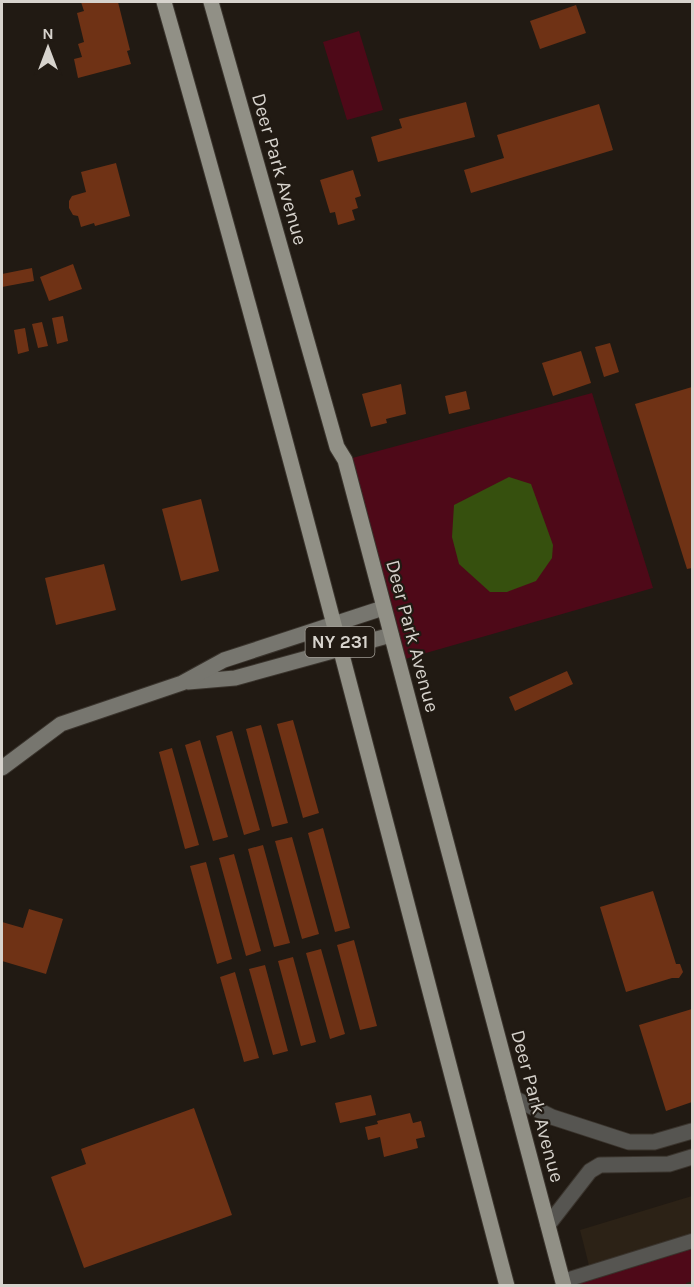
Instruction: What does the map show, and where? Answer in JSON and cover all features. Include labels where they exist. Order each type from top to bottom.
[{"type":"main road","name":"NY 231","points":[[164,2],[229,231],[342,650],[507,1286]]},
{"type":"main road","name":"Deer Park Avenue","points":[[211,2],[337,447],[345,460],[563,1283]]},
{"type":"street","points":[[2,768],[61,724],[182,683],[225,660],[383,608]]},
{"type":"street","points":[[182,683],[235,678],[391,635]]},
{"type":"street","points":[[514,1098],[552,1117],[629,1142],[654,1142],[693,1131]]},
{"type":"street","points":[[548,1225],[590,1171],[600,1165],[669,1164],[693,1157]]},
{"type":"lane","points":[[563,1283],[693,1241]]},
{"type":"shaded area","points":[[359,31],[383,110],[347,120],[323,42]]},
{"type":"shaded area","points":[[592,393],[653,588],[398,661],[345,460]]},
{"type":"shaded area","points":[[509,477],[531,484],[553,545],[552,558],[536,581],[507,592],[490,592],[459,564],[452,537],[454,505]]},
{"type":"shaded area","points":[[692,1196],[692,1285],[594,1285],[580,1230]]},
{"type":"shaded area","points":[[692,1241],[692,1281],[686,1285],[564,1286]]},
{"type":"building","points":[[81,2],[118,2],[130,50],[127,51],[131,64],[78,78],[74,59],[82,57],[78,44],[84,42],[77,13],[84,11]]},
{"type":"building","points":[[576,5],[586,33],[540,49],[530,21]]},
{"type":"building","points":[[466,102],[475,137],[378,162],[371,137],[402,128],[399,119]]},
{"type":"building","points":[[599,104],[613,150],[471,193],[464,170],[504,158],[497,135]]},
{"type":"building","points":[[116,163],[130,216],[95,226],[94,223],[81,227],[78,216],[73,215],[69,208],[69,201],[72,196],[86,192],[81,172]]},
{"type":"building","points":[[353,170],[361,196],[355,198],[358,208],[352,210],[355,220],[338,225],[335,212],[330,213],[320,180]]},
{"type":"building","points":[[73,264],[82,289],[49,301],[40,277]]},
{"type":"building","points":[[32,268],[34,281],[2,287],[2,274]]},
{"type":"building","points":[[63,316],[68,341],[57,344],[52,318]]},
{"type":"building","points":[[42,322],[48,346],[38,348],[32,324]]},
{"type":"building","points":[[25,328],[29,351],[18,354],[14,330]]},
{"type":"building","points":[[610,343],[619,372],[604,377],[595,347]]},
{"type":"building","points":[[581,351],[591,383],[553,396],[542,363]]},
{"type":"building","points":[[401,384],[406,414],[386,419],[387,423],[371,427],[362,394]]},
{"type":"building","points":[[692,387],[692,568],[687,569],[635,404]]},
{"type":"building","points":[[466,391],[470,409],[449,414],[445,396]]},
{"type":"building","points":[[201,499],[219,571],[181,581],[162,509]]},
{"type":"building","points":[[104,564],[116,610],[56,625],[45,578]]},
{"type":"building","points":[[567,671],[573,684],[515,711],[509,697]]},
{"type":"building","points":[[293,720],[319,813],[303,818],[277,724]]},
{"type":"building","points":[[261,725],[288,823],[272,827],[246,729]]},
{"type":"building","points":[[232,731],[260,830],[244,835],[216,736]]},
{"type":"building","points":[[200,740],[228,837],[213,841],[185,745]]},
{"type":"building","points":[[172,748],[199,845],[185,849],[159,752]]},
{"type":"building","points":[[323,828],[350,928],[335,932],[308,833]]},
{"type":"building","points":[[292,837],[319,934],[302,939],[275,841]]},
{"type":"building","points":[[263,845],[290,943],[274,947],[248,849]]},
{"type":"building","points":[[234,854],[261,951],[246,956],[219,858]]},
{"type":"building","points":[[206,862],[232,959],[217,964],[190,866]]},
{"type":"building","points":[[653,891],[676,964],[680,964],[683,972],[679,978],[626,992],[600,907]]},
{"type":"building","points":[[29,909],[63,919],[46,974],[2,961],[2,922],[23,928]]},
{"type":"building","points":[[354,940],[377,1026],[360,1030],[337,945]]},
{"type":"building","points":[[321,949],[345,1034],[330,1039],[306,953]]},
{"type":"building","points":[[293,957],[316,1042],[301,1046],[278,961]]},
{"type":"building","points":[[265,965],[288,1051],[273,1055],[249,969]]},
{"type":"building","points":[[235,972],[259,1058],[244,1062],[220,977]]},
{"type":"building","points":[[692,1009],[692,1102],[666,1111],[639,1025]]},
{"type":"building","points":[[371,1095],[376,1115],[340,1123],[335,1103]]},
{"type":"building","points":[[194,1108],[232,1215],[84,1268],[51,1177],[86,1164],[81,1149]]},
{"type":"building","points":[[410,1113],[413,1123],[421,1121],[425,1137],[416,1139],[418,1148],[384,1157],[380,1137],[368,1140],[365,1127],[378,1124],[377,1121]]}]
